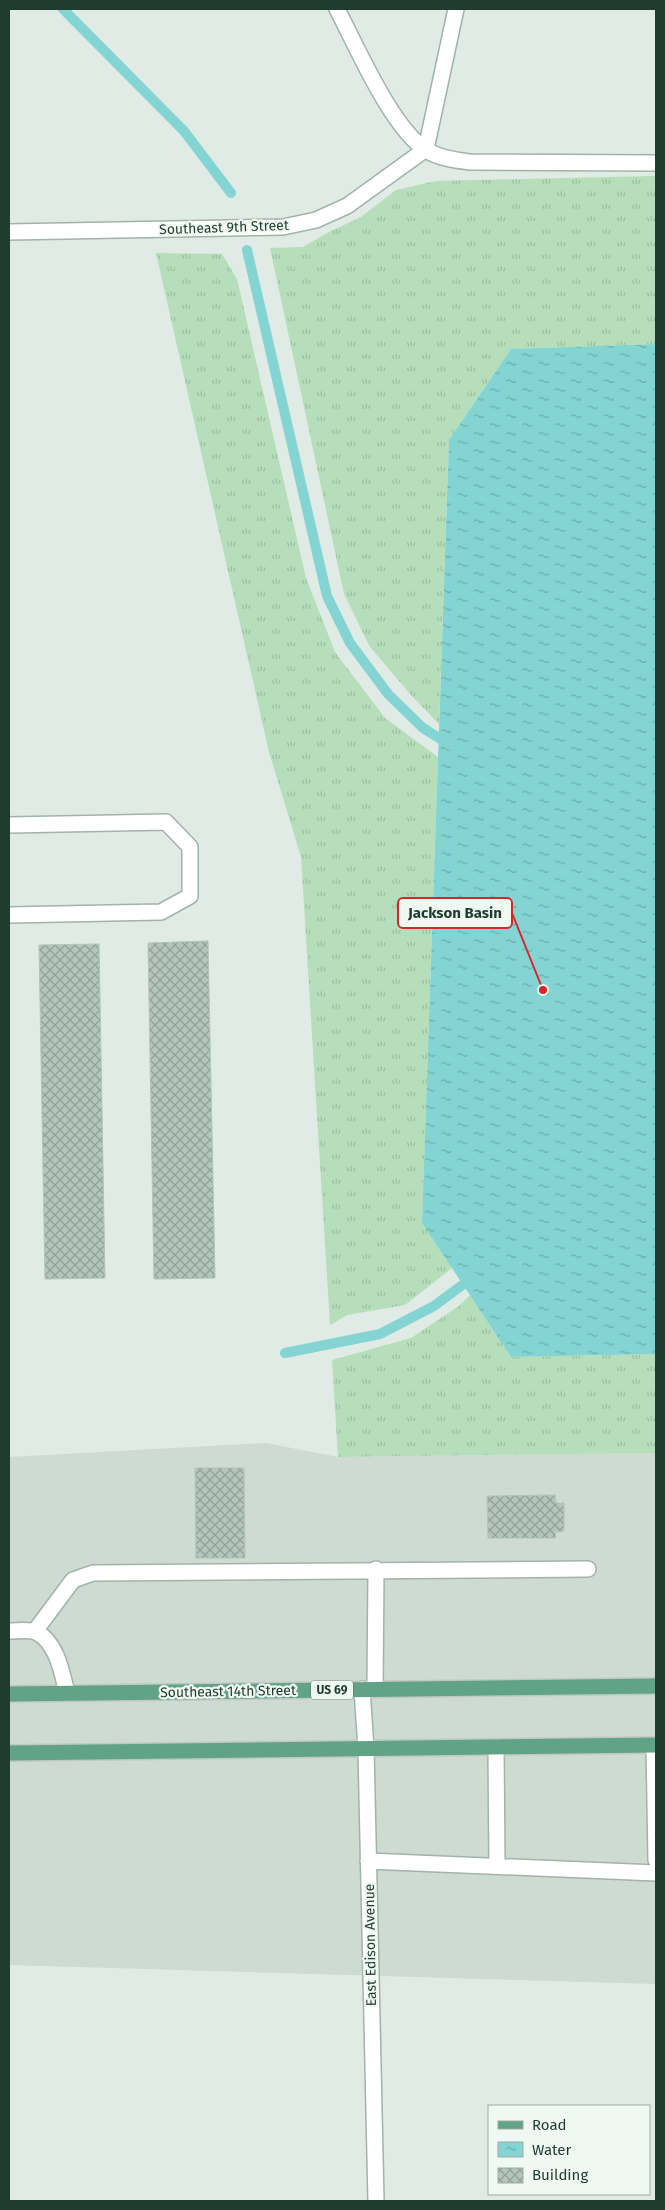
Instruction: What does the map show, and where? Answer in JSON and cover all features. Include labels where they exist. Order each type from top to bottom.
[{"type":"main road","name":"Southeast 14th Street","points":[[9,1694],[656,1686]]},
{"type":"main road","points":[[9,1753],[655,1745]]},
{"type":"street","points":[[337,9],[395,118],[426,149],[444,158],[470,162],[656,163]]},
{"type":"street","points":[[426,149],[456,9]]},
{"type":"street","name":"Southeast 9th Street","points":[[9,232],[283,227],[316,220],[347,206],[426,149]]},
{"type":"street","points":[[9,824],[166,822],[190,846],[190,896],[161,912],[9,915]]},
{"type":"street","points":[[34,1631],[72,1580],[94,1573],[588,1569]]},
{"type":"street","name":"East Edison Avenue","points":[[376,1570],[366,1749],[376,2201]]},
{"type":"street","points":[[9,1631],[34,1631],[45,1638],[56,1654],[68,1693]]},
{"type":"street","points":[[655,1745],[656,1860]]},
{"type":"street","points":[[496,1747],[497,1866]]},
{"type":"street","points":[[368,1861],[656,1873]]},
{"type":"shaded area","points":[[266,1443],[338,1457],[656,1453],[656,1984],[9,1965],[9,1457]]},
{"type":"green space","points":[[656,176],[656,344],[511,349],[449,440],[439,724],[370,647],[344,594],[270,248],[303,247],[361,217],[396,190],[436,181]]},
{"type":"green space","points":[[156,253],[222,254],[237,279],[306,578],[335,652],[385,718],[438,757],[422,1223],[452,1268],[405,1305],[347,1315],[330,1325],[301,857],[269,752]]},
{"type":"green space","points":[[470,1295],[511,1357],[656,1354],[656,1453],[338,1457],[332,1360],[411,1338],[459,1306]]},
{"type":"water","points":[[656,344],[656,1354],[511,1357],[422,1223],[449,440],[511,349]]},
{"type":"building","points":[[208,941],[215,1278],[154,1279],[148,943]]},
{"type":"building","points":[[99,944],[105,1278],[45,1279],[39,945]]},
{"type":"building","points":[[195,1468],[244,1468],[245,1558],[196,1558]]},
{"type":"building","points":[[555,1495],[556,1503],[564,1503],[564,1531],[555,1532],[556,1538],[488,1538],[487,1496]]},
{"type":"waterway","points":[[63,9],[184,131],[231,193]]},
{"type":"waterway","points":[[247,250],[327,596],[350,643],[388,694],[423,728],[450,745]]},
{"type":"waterway","points":[[285,1353],[380,1334],[434,1306],[473,1277]]},
{"type":"place","name":"Jackson Basin","points":[[543,990]]}]
